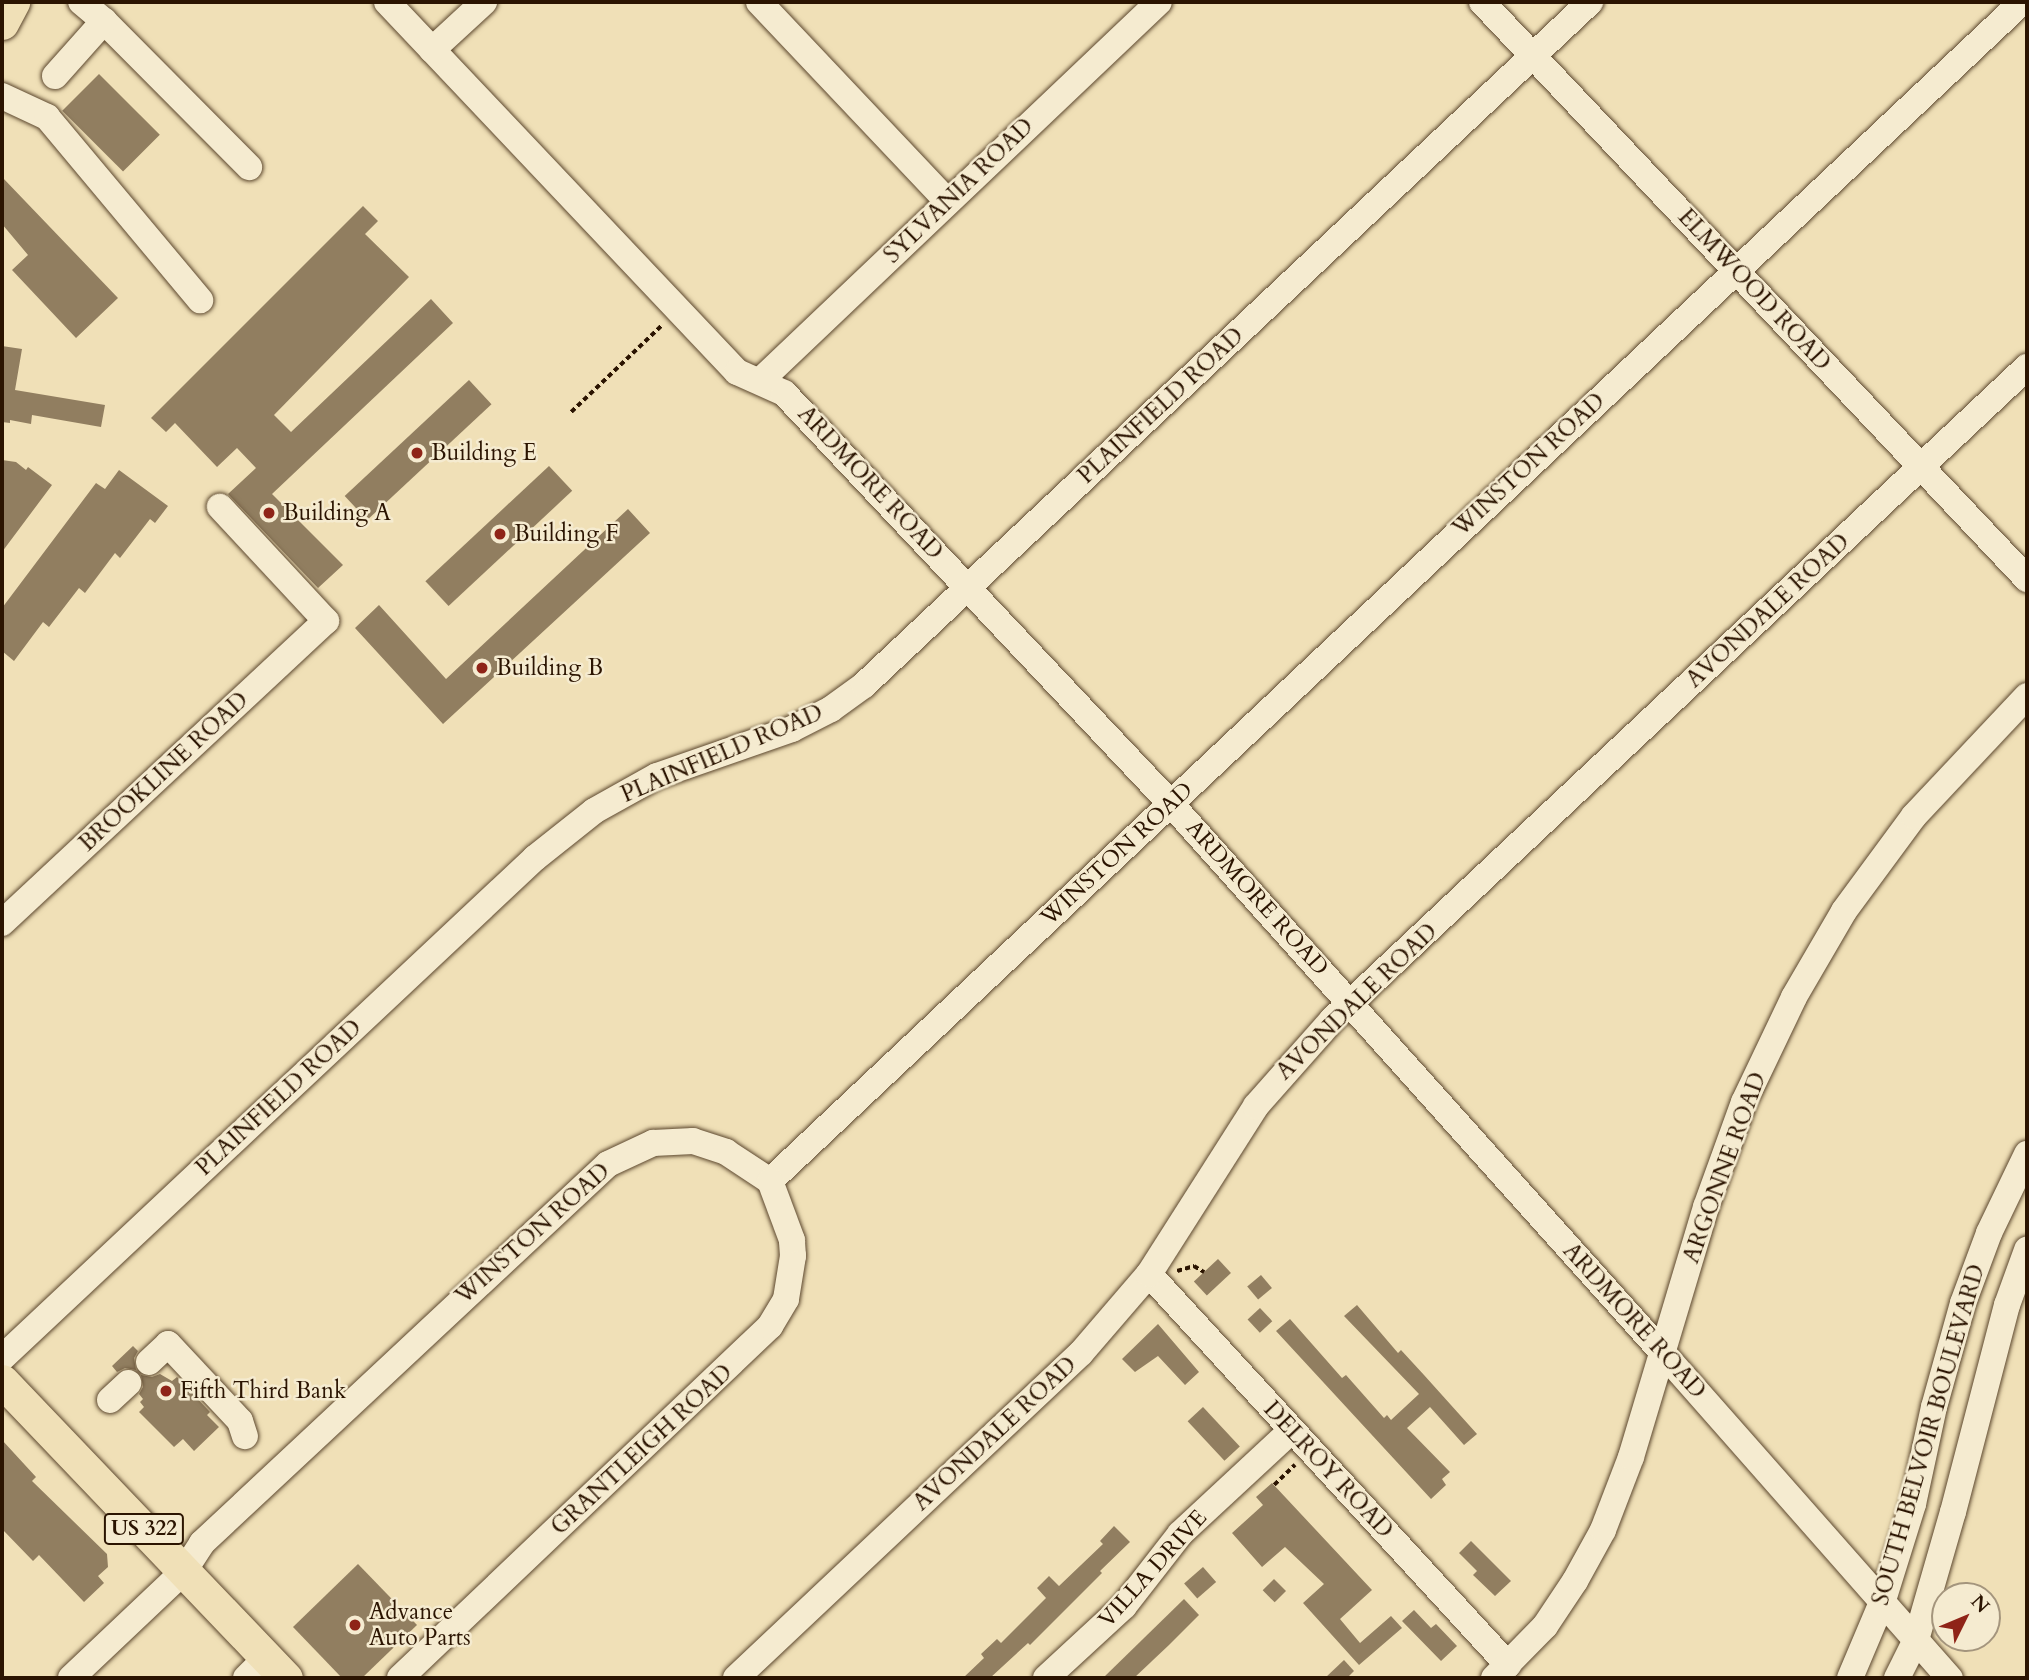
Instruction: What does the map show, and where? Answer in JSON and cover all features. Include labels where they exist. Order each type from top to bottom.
[{"type":"main road","points":[[2,23],[13,2]]},
{"type":"main road","name":"US 322","points":[[5,1392],[184,1571],[266,1671]]},
{"type":"street","points":[[81,2],[104,21],[249,167]]},
{"type":"street","name":"ARDMORE ROAD","points":[[387,2],[737,372],[784,393],[1171,804],[1950,1678]]},
{"type":"street","points":[[432,51],[484,2]]},
{"type":"street","points":[[759,2],[948,202]]},
{"type":"street","name":"ELMWOOD ROAD","points":[[1482,2],[2027,579]]},
{"type":"street","name":"PLAINFIELD ROAD","points":[[2,1357],[525,868],[594,811],[657,776],[792,729],[831,709],[863,685],[1590,2]]},
{"type":"street","name":"WINSTON ROAD","points":[[71,1678],[184,1571],[202,1543],[608,1164],[653,1143],[693,1141],[726,1152],[770,1181],[2022,2]]},
{"type":"street","name":"SYLVANIA ROAD","points":[[760,381],[948,202],[1142,7]]},
{"type":"street","points":[[55,76],[104,21]]},
{"type":"street","points":[[2,96],[47,117],[200,300]]},
{"type":"street","name":"AVONDALE ROAD","points":[[736,1678],[1082,1353],[1149,1273],[1256,1106],[1311,1042],[2027,367]]},
{"type":"street","name":"BROOKLINE ROAD","points":[[2,923],[326,621],[220,507]]},
{"type":"street","name":"ARGONNE ROAD","points":[[1501,1672],[1545,1626],[1575,1581],[1603,1530],[1632,1457],[1706,1207],[1744,1102],[1794,997],[1844,911],[1914,816],[2027,696]]},
{"type":"street","name":"SOUTH BELVOIR BOULEVARD","points":[[1850,1678],[1883,1600],[1913,1504],[1934,1407],[1963,1303],[1989,1233],[2027,1154]]},
{"type":"street","name":"GRANTLEIGH ROAD","points":[[400,1678],[770,1326],[786,1299],[793,1256],[792,1240],[770,1181]]},
{"type":"street","name":"SOUTH BELVOIR BOULEVARD","points":[[1897,1678],[1916,1640],[2007,1306],[2027,1250]]},
{"type":"street","name":"DELROY ROAD","points":[[1149,1273],[1501,1672]]},
{"type":"street","points":[[149,1362],[167,1344],[240,1421],[245,1436]]},
{"type":"street","name":"VILLA DRIVE","points":[[1046,1678],[1124,1606],[1180,1534],[1291,1431]]},
{"type":"path","points":[[571,412],[665,323]]},
{"type":"path","points":[[1177,1271],[1194,1266],[1204,1272]]},
{"type":"path","points":[[1274,1485],[1296,1464]]},
{"type":"building","points":[[99,74],[160,135],[123,172],[62,111]]},
{"type":"building","points":[[2,177],[118,298],[76,338],[12,270],[28,255],[2,224]]},
{"type":"building","points":[[363,206],[378,221],[365,234],[409,277],[274,415],[291,432],[431,299],[453,323],[272,494],[343,565],[318,588],[228,494],[256,468],[237,448],[217,467],[175,423],[166,432],[151,418]]},
{"type":"building","points":[[2,346],[22,349],[15,390],[105,405],[101,427],[32,415],[31,424],[10,420],[10,423],[2,422]]},
{"type":"building","name":"Building E","points":[[469,380],[492,404],[367,520],[345,496]]},
{"type":"building","points":[[2,460],[16,462],[26,470],[28,467],[52,485],[2,552]]},
{"type":"building","name":"Building F","points":[[549,466],[572,491],[449,606],[425,581]]},
{"type":"building","points":[[119,470],[168,506],[155,523],[150,519],[120,558],[115,553],[85,593],[79,588],[49,627],[43,622],[14,661],[2,651],[2,608],[96,483],[105,489]]},
{"type":"building","points":[[628,509],[650,533],[443,724],[355,628],[379,605],[446,679]]},
{"type":"building","points":[[1218,1259],[1231,1273],[1207,1295],[1194,1282]]},
{"type":"building","points":[[1261,1275],[1272,1288],[1258,1300],[1247,1287]]},
{"type":"building","points":[[1357,1305],[1398,1353],[1401,1350],[1477,1434],[1464,1445],[1430,1407],[1407,1428],[1450,1472],[1442,1479],[1446,1485],[1431,1499],[1276,1331],[1290,1319],[1342,1378],[1346,1375],[1384,1418],[1387,1415],[1391,1420],[1419,1394],[1344,1316]]},
{"type":"building","points":[[1260,1308],[1272,1321],[1260,1333],[1248,1320]]},
{"type":"building","points":[[1158,1324],[1199,1372],[1185,1385],[1158,1356],[1135,1372],[1122,1359]]},
{"type":"building","points":[[133,1346],[138,1351],[134,1358],[136,1370],[125,1368],[117,1372],[112,1366]]},
{"type":"building","name":"Fifth Third Bank","points":[[160,1374],[172,1381],[177,1377],[210,1412],[207,1415],[219,1427],[194,1451],[183,1439],[174,1447],[139,1412],[144,1407],[139,1394],[143,1387],[141,1375],[152,1377]]},
{"type":"building","points":[[1203,1407],[1240,1446],[1224,1461],[1188,1421]]},
{"type":"building","points":[[2,1440],[36,1477],[32,1481],[107,1554],[108,1567],[98,1576],[104,1583],[84,1602],[39,1555],[33,1561],[2,1529]]},
{"type":"building","points":[[1272,1483],[1372,1590],[1340,1619],[1360,1643],[1391,1616],[1402,1628],[1359,1665],[1303,1603],[1324,1584],[1285,1547],[1262,1567],[1232,1533],[1263,1505],[1256,1497]]},
{"type":"building","points":[[1114,1526],[1130,1542],[1100,1571],[1102,1573],[1030,1645],[1028,1643],[990,1678],[963,1678],[984,1658],[981,1654],[997,1639],[1001,1643],[1046,1598],[1037,1588],[1049,1576],[1059,1586],[1103,1544],[1100,1541]]},
{"type":"building","points":[[1471,1541],[1511,1581],[1495,1596],[1473,1575],[1477,1571],[1459,1553]]},
{"type":"building","points":[[358,1564],[417,1625],[362,1678],[342,1678],[293,1627]]},
{"type":"building","points":[[1203,1567],[1216,1582],[1197,1598],[1184,1583]]},
{"type":"building","points":[[1274,1579],[1286,1591],[1275,1602],[1263,1590]]},
{"type":"building","points":[[1184,1599],[1199,1615],[1169,1645],[1134,1678],[1103,1678]]},
{"type":"building","points":[[1414,1610],[1431,1628],[1436,1624],[1457,1646],[1441,1661],[1402,1621]]},
{"type":"building","points":[[1344,1660],[1354,1671],[1347,1678],[1325,1678]]},
{"type":"place","name":"Building E","points":[[417,453]]},
{"type":"place","name":"Building A","points":[[269,513]]},
{"type":"place","name":"Building F","points":[[500,534]]},
{"type":"place","name":"Building B","points":[[482,668]]},
{"type":"place","name":"Fifth Third Bank","points":[[166,1391]]},
{"type":"place","name":"Advance Auto Parts","points":[[355,1625]]}]
